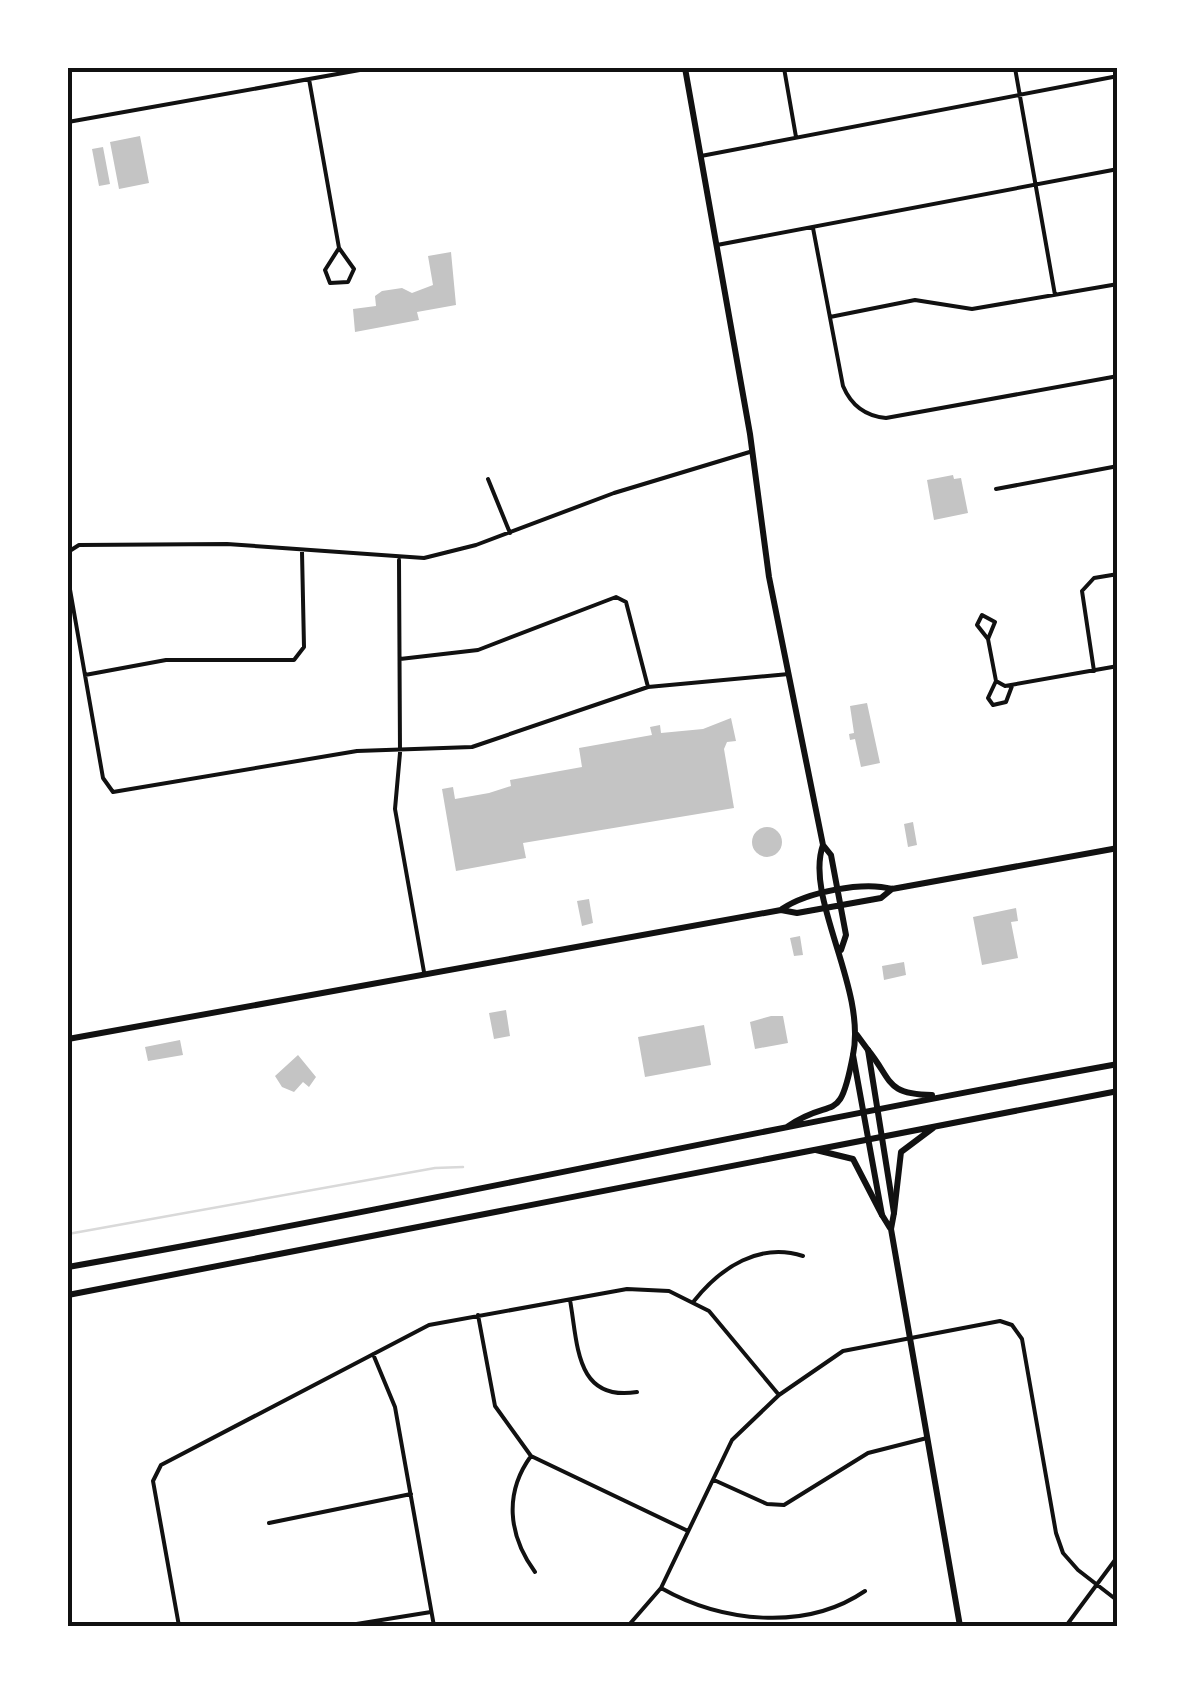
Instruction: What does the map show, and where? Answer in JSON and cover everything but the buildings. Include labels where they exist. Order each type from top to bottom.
[{"type":"main road","points":[[685,68],[753,452],[761,530],[822,845],[818,858],[832,937],[841,950],[857,1035],[844,1096],[834,1107],[784,1129]]},
{"type":"main road","points":[[822,845],[831,855],[846,935],[841,950]]},
{"type":"main road","points":[[781,910],[794,901],[876,885],[892,889],[1118,848]]},
{"type":"main road","points":[[68,1039],[781,910],[797,913],[840,906],[881,898],[892,889]]},
{"type":"main road","points":[[857,1035],[890,1087],[902,1093],[938,1096]]},
{"type":"main road","points":[[868,1050],[894,1213]]},
{"type":"main road","points":[[853,1055],[882,1216]]},
{"type":"main road","points":[[68,1267],[446,1198],[938,1096],[1118,1064]]},
{"type":"main road","points":[[68,1295],[1118,1091]]},
{"type":"main road","points":[[941,1125],[917,1136],[901,1152],[891,1229],[960,1626]]},
{"type":"main road","points":[[810,1149],[854,1161],[891,1229]]},
{"type":"street","points":[[68,122],[372,68]]},
{"type":"street","points":[[784,68],[796,138]]},
{"type":"street","points":[[1015,68],[1055,295]]},
{"type":"street","points":[[701,156],[1118,76]]},
{"type":"street","points":[[310,79],[339,248],[354,269],[348,282],[340,286],[330,283],[325,270],[339,248]]},
{"type":"street","points":[[717,245],[1118,169]]},
{"type":"street","points":[[814,228],[847,396],[858,409],[875,417],[1118,376]]},
{"type":"street","points":[[830,317],[915,300],[972,310],[1118,284]]},
{"type":"street","points":[[68,552],[79,545],[227,544],[399,560],[451,553],[614,493],[753,452]]},
{"type":"street","points":[[996,488],[1118,466]]},
{"type":"street","points":[[488,480],[510,533]]},
{"type":"street","points":[[85,675],[166,660],[294,660],[304,647],[302,552]]},
{"type":"street","points":[[399,560],[400,753],[394,809],[424,975]]},
{"type":"street","points":[[1094,671],[1082,591],[1094,578],[1118,574]]},
{"type":"street","points":[[68,578],[103,778],[113,792],[357,752],[472,747],[648,687],[789,674]]},
{"type":"street","points":[[400,659],[478,650],[616,598],[626,602],[648,687]]},
{"type":"street","points":[[988,639],[995,622],[982,615],[976,625],[988,639],[996,681],[988,698],[993,706],[1006,702],[1012,686]]},
{"type":"street","points":[[996,681],[1012,686],[1118,666]]},
{"type":"street","points":[[694,1301],[726,1270],[750,1257],[774,1249],[803,1256]]},
{"type":"street","points":[[179,1626],[153,1481],[160,1465],[429,1325],[644,1289],[694,1301],[720,1321],[778,1396]]},
{"type":"street","points":[[570,1300],[582,1367],[590,1381],[619,1395],[637,1392]]},
{"type":"street","points":[[478,1315],[496,1406],[531,1456],[688,1530]]},
{"type":"street","points":[[628,1626],[660,1588],[732,1440],[778,1396],[843,1351],[1000,1320],[1019,1331],[1063,1553],[1118,1600]]},
{"type":"street","points":[[373,1354],[395,1406],[434,1626]]},
{"type":"street","points":[[713,1479],[767,1504],[784,1505],[868,1453],[927,1438]]},
{"type":"street","points":[[531,1456],[514,1482],[511,1500],[520,1551],[535,1572]]},
{"type":"street","points":[[269,1523],[410,1494]]},
{"type":"street","points":[[1066,1626],[1118,1556]]},
{"type":"street","points":[[660,1588],[718,1614],[793,1616],[839,1608],[865,1591]]},
{"type":"street","points":[[344,1626],[431,1612]]},
{"type":"waterway","points":[[68,1234],[435,1168],[463,1167]]}]
